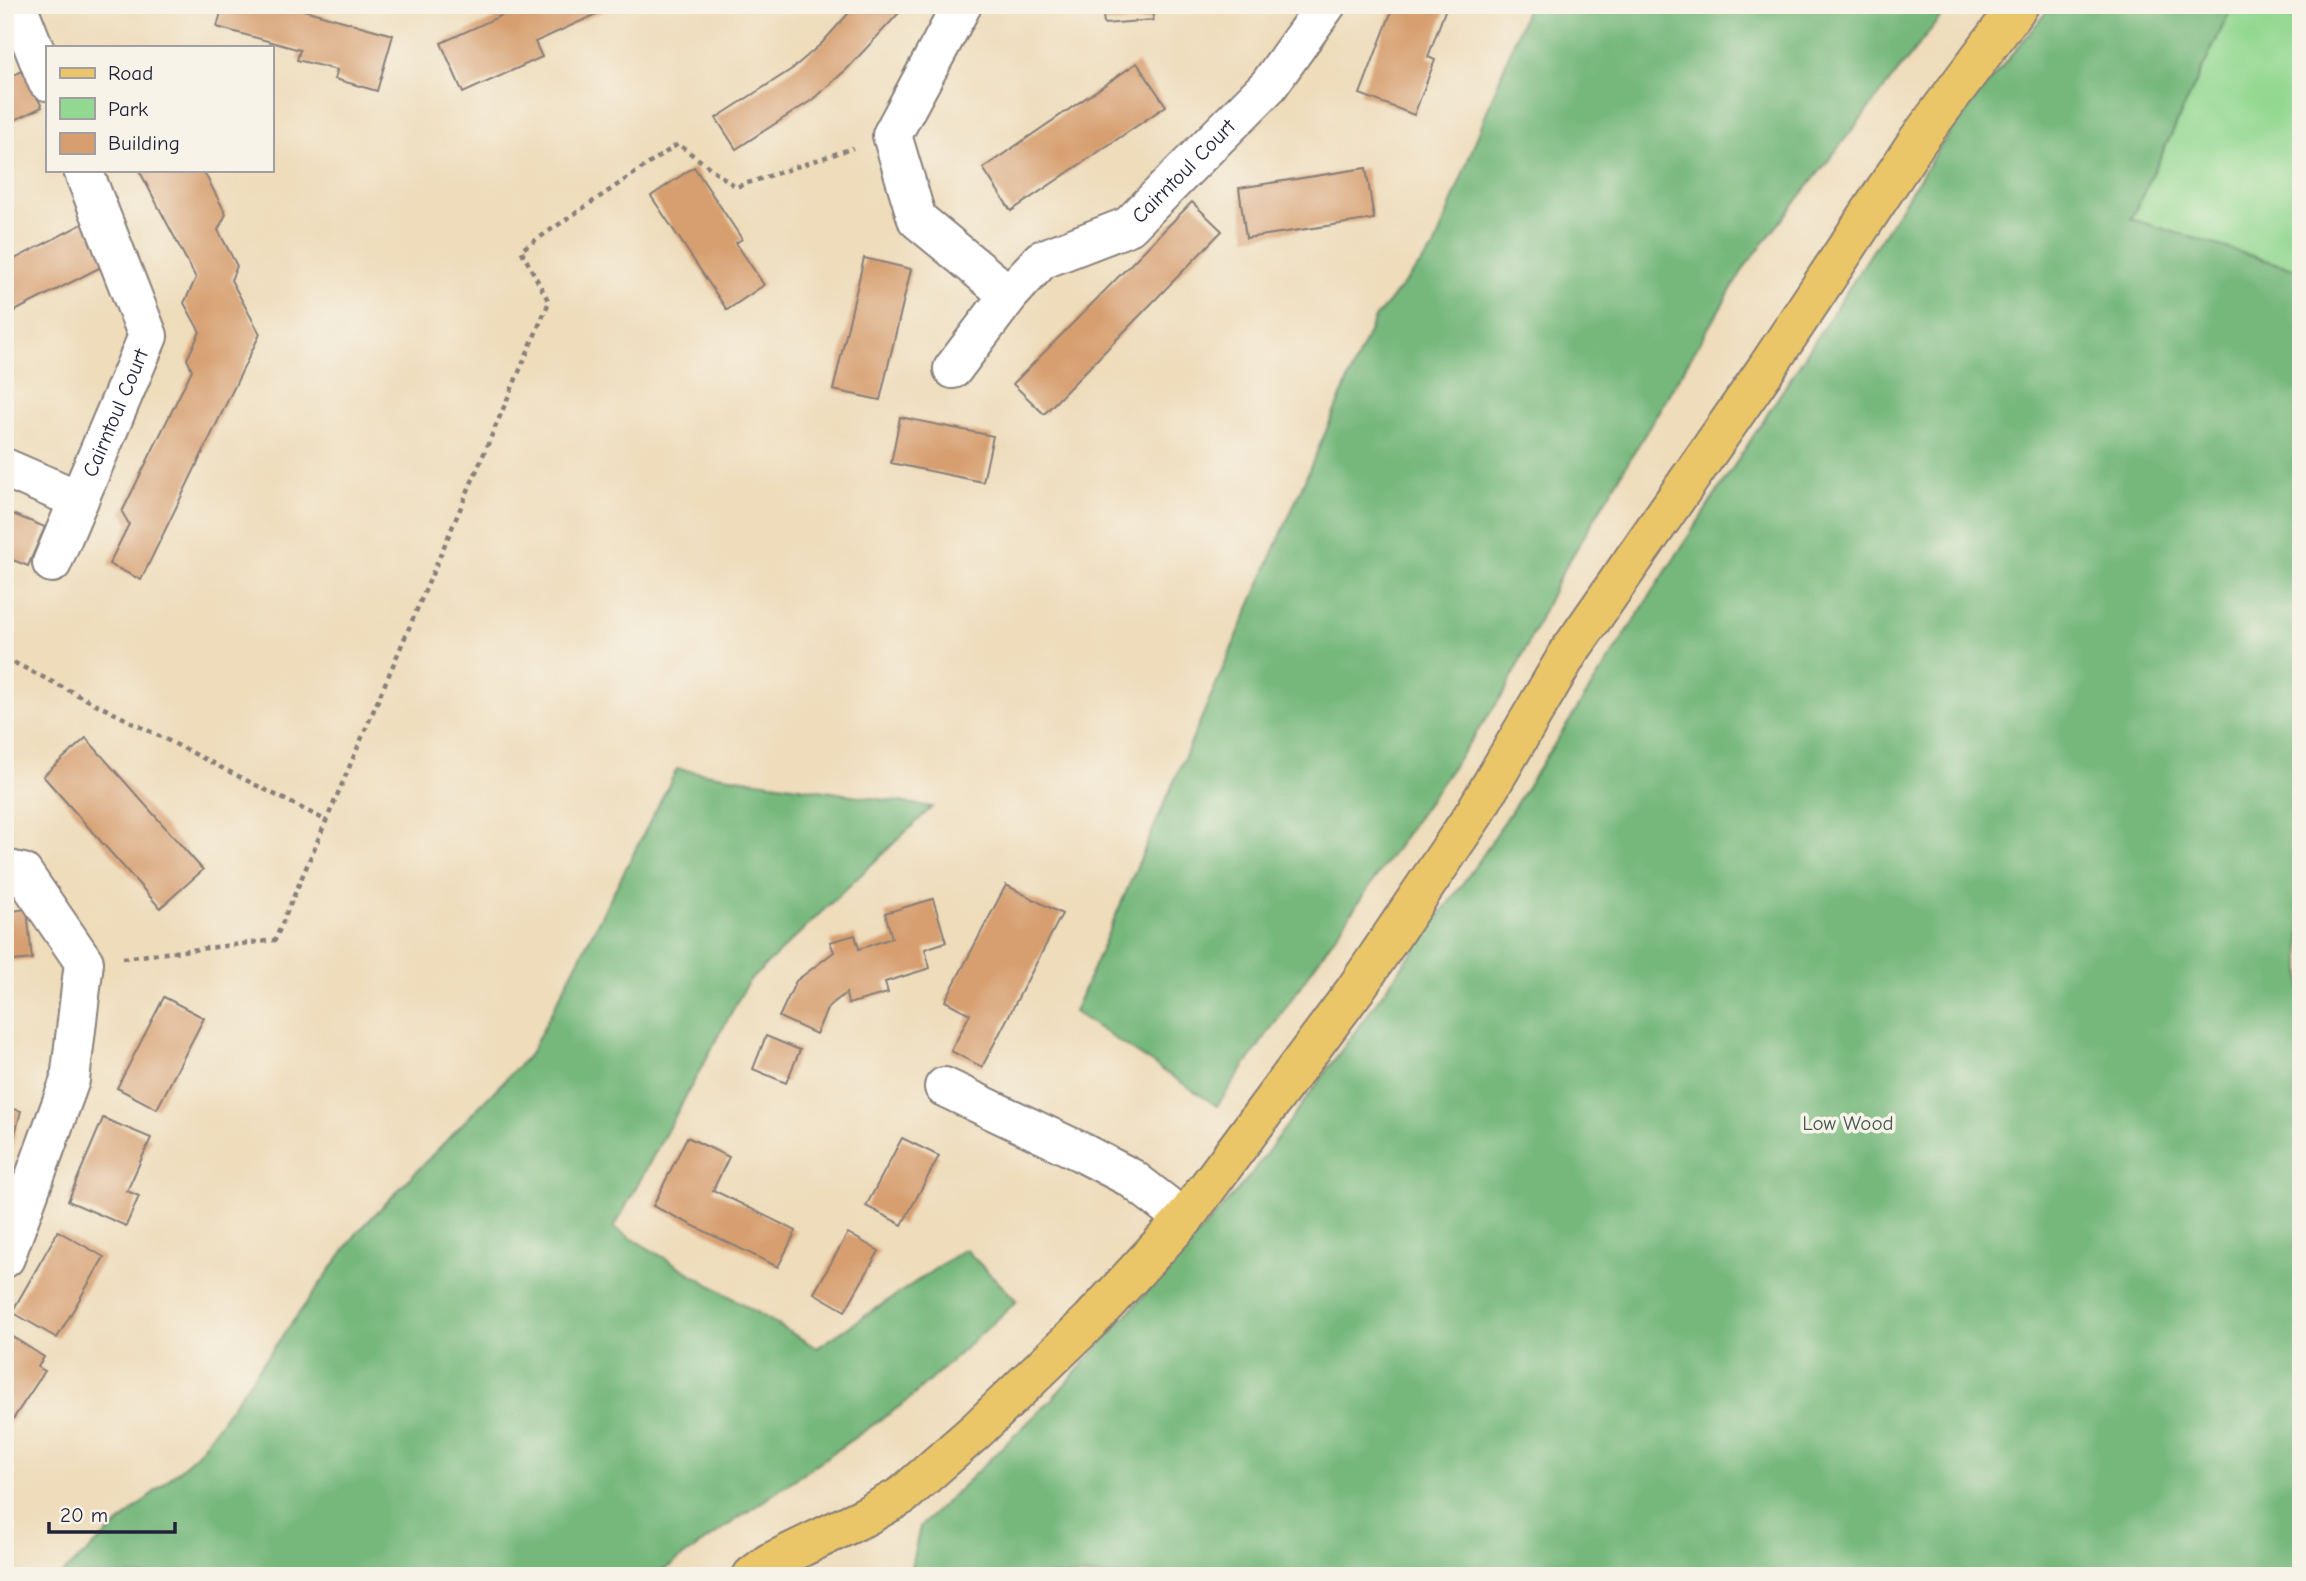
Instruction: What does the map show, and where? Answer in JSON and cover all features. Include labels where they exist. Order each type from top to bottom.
[{"type":"main road","points":[[752,1576],[769,1563],[903,1495],[977,1430],[1091,1320],[1184,1219],[1356,990],[1474,814],[1569,652],[1766,369],[1918,140],[2019,5]]},
{"type":"main road","points":[[806,1576],[864,1517]]},
{"type":"street","points":[[18,5],[46,77]]},
{"type":"street","points":[[962,5],[892,135],[917,219],[1009,295]]},
{"type":"street","name":"Cairntoul Court","points":[[953,369],[1009,295],[1041,260],[1129,226],[1269,85],[1326,5]]},
{"type":"street","name":"Cairntoul Court","points":[[52,564],[148,335],[84,172]]},
{"type":"street","name":"Cairntoul Court","points":[[5,468],[79,500]]},
{"type":"street","points":[[5,869],[23,873],[84,962],[70,1080],[5,1258]]},
{"type":"street","points":[[944,1087],[1131,1178],[1184,1219]]},
{"type":"path","points":[[84,962],[275,940],[549,303],[521,250],[678,145],[736,187],[892,135]]},
{"type":"path","points":[[5,658],[327,821]]},
{"type":"green space","points":[[1528,5],[1950,5],[1744,268],[1559,578],[1506,690],[1217,1106],[1074,1012],[1375,318],[1434,248]]},
{"type":"green space","name":"Low Wood","points":[[2052,5],[2223,5],[2230,11],[2131,219],[2301,271],[2301,1576],[909,1576],[920,1527],[1051,1400],[1250,1176],[1481,858],[1954,125]]},
{"type":"green space","points":[[2223,5],[2301,5],[2301,271],[2131,219],[2230,11]]},
{"type":"green space","points":[[677,769],[932,807],[748,982],[614,1228],[817,1348],[965,1249],[1017,1301],[906,1402],[655,1576],[60,1576],[197,1454],[357,1233],[530,1054]]},
{"type":"building","points":[[223,5],[286,5],[393,35],[377,91],[335,79],[337,70],[297,60],[300,50],[217,27]]},
{"type":"building","points":[[524,5],[609,5],[610,8],[535,42],[542,57],[463,93],[441,43]]},
{"type":"building","points":[[856,5],[903,5],[899,13],[847,69],[812,100],[736,149],[716,118],[792,69],[821,44]]},
{"type":"building","points":[[1102,5],[1152,5],[1153,20],[1104,24]]},
{"type":"building","points":[[1394,5],[1447,5],[1428,57],[1435,60],[1414,115],[1360,94]]},
{"type":"building","points":[[1137,63],[1166,106],[1011,211],[983,168]]},
{"type":"building","points":[[24,70],[42,107],[5,125],[5,79]]},
{"type":"building","points":[[694,167],[742,239],[736,243],[764,285],[727,310],[651,196]]},
{"type":"building","points":[[1366,168],[1374,219],[1246,238],[1239,188]]},
{"type":"building","points":[[140,172],[204,172],[226,214],[218,230],[237,266],[231,280],[260,334],[141,580],[109,564],[129,524],[122,512],[192,370],[187,359],[200,332],[184,303],[196,278]]},
{"type":"building","points":[[1192,202],[1222,231],[1044,414],[1013,384]]},
{"type":"building","points":[[86,222],[107,264],[5,316],[5,264]]},
{"type":"building","points":[[864,258],[911,269],[880,400],[833,390]]},
{"type":"building","points":[[900,417],[993,436],[983,482],[891,463]]},
{"type":"building","points":[[5,511],[45,527],[28,566],[5,557]]},
{"type":"building","points":[[86,738],[203,870],[160,908],[43,776]]},
{"type":"building","points":[[1006,885],[1062,914],[982,1067],[951,1051],[970,1014],[945,1001]]},
{"type":"building","points":[[933,899],[946,942],[925,949],[930,968],[885,982],[888,993],[848,1004],[846,993],[828,1007],[816,1034],[779,1017],[796,981],[834,952],[830,942],[855,935],[859,949],[892,938],[885,913]]},
{"type":"building","points":[[27,909],[32,959],[5,962],[5,912]]},
{"type":"building","points":[[164,997],[204,1018],[157,1109],[117,1088]]},
{"type":"building","points":[[766,1036],[800,1050],[786,1083],[753,1069]]},
{"type":"building","points":[[5,1107],[21,1111],[8,1161],[5,1160]]},
{"type":"building","points":[[103,1118],[151,1138],[127,1191],[139,1196],[126,1226],[68,1201]]},
{"type":"building","points":[[687,1137],[729,1157],[713,1190],[796,1231],[778,1267],[653,1206]]},
{"type":"building","points":[[902,1138],[939,1156],[902,1225],[866,1206]]},
{"type":"building","points":[[58,1231],[104,1257],[57,1338],[12,1312]]},
{"type":"building","points":[[848,1233],[879,1251],[845,1311],[814,1293]]},
{"type":"building","points":[[13,1337],[44,1357],[38,1367],[45,1371],[5,1431],[5,1349]]}]
